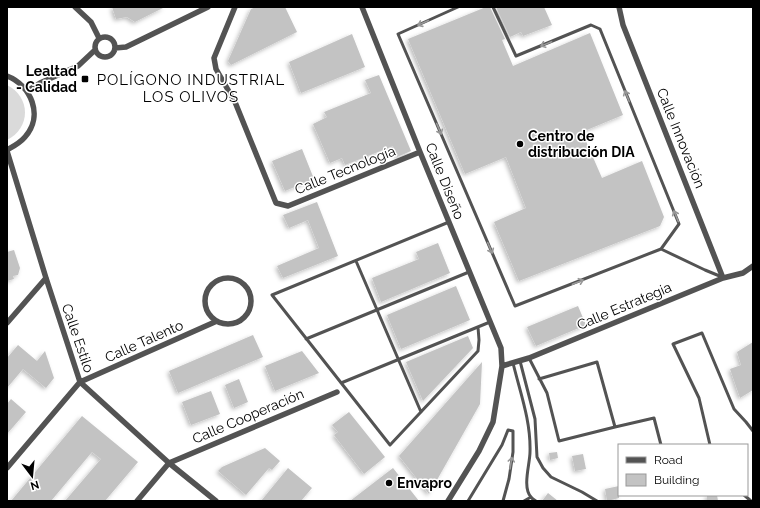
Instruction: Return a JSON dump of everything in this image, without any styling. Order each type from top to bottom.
[{"type":"street","points":[[75,7],[90,22],[100,38]]},
{"type":"street","points":[[115,48],[126,47],[208,7]]},
{"type":"street","name":"Calle Tecnología","points":[[235,7],[214,58],[216,69],[235,102],[276,203],[288,206],[420,152]]},
{"type":"street","name":"Calle Diseño","points":[[362,7],[420,152],[502,348],[502,366],[493,422],[479,451],[448,501]]},
{"type":"street","name":"Calle Innovación","points":[[619,7],[623,25],[723,278]]},
{"type":"street","points":[[100,38],[110,38],[113,40],[115,48],[112,54],[106,57],[100,56],[95,50],[95,44],[100,38]]},
{"type":"street","points":[[27,91],[40,83],[78,66],[95,50]]},
{"type":"street","points":[[7,76],[19,82],[27,91],[32,102],[34,114],[32,126],[26,136],[17,145],[7,151]]},
{"type":"street","name":"Calle Estilo","points":[[7,151],[80,382],[169,463],[216,501]]},
{"type":"street","name":"Calle Estrategia","points":[[502,366],[529,358],[723,278],[743,273],[753,266]]},
{"type":"street","points":[[7,323],[46,278]]},
{"type":"street","points":[[232,278],[244,285],[248,291],[250,305],[248,312],[238,322],[224,324],[217,321],[211,317],[207,311],[205,297],[207,290],[217,280],[232,278]]},
{"type":"street","name":"Calle Talento","points":[[80,382],[217,321]]},
{"type":"street","points":[[7,468],[80,382]]},
{"type":"street","name":"Calle Cooperación","points":[[169,463],[337,392]]},
{"type":"street","points":[[137,501],[169,463]]},
{"type":"lane","points":[[458,7],[398,34],[515,306],[661,249],[679,224],[600,29],[590,25],[516,56],[493,7]]},
{"type":"lane","points":[[449,222],[272,295],[390,445],[478,351],[478,327]]},
{"type":"lane","points":[[661,249],[723,278]]},
{"type":"lane","points":[[356,261],[421,412]]},
{"type":"lane","points":[[306,339],[470,271]]},
{"type":"lane","points":[[341,383],[490,322]]},
{"type":"lane","points":[[710,444],[699,398],[673,344],[702,333],[734,409],[753,431]]},
{"type":"lane","points":[[529,358],[547,393],[559,441],[654,418],[661,444]]},
{"type":"lane","points":[[520,361],[535,419],[537,457],[539,463],[551,477],[597,501]]},
{"type":"lane","points":[[539,378],[597,362],[615,427]]},
{"type":"lane","points":[[513,363],[528,422],[530,452],[526,486],[530,497],[536,501]]},
{"type":"lane","points":[[468,501],[502,445],[508,430],[513,431],[513,452],[509,479],[503,501]]},
{"type":"lane","points":[[524,501],[530,497]]},
{"type":"shaded area","points":[[7,85],[15,90],[20,97],[24,105],[25,112],[24,120],[20,128],[15,135],[7,140]]},
{"type":"building","points":[[112,7],[165,7],[135,22],[127,17],[116,19]]},
{"type":"building","points":[[256,7],[285,7],[297,32],[231,65],[228,61],[251,9]]},
{"type":"building","name":"Centro de distribución DIA","points":[[486,7],[490,7],[505,39],[502,40],[513,66],[590,33],[623,115],[582,132],[602,178],[642,161],[664,217],[660,226],[519,281],[494,222],[526,208],[506,157],[465,174],[408,39]]},
{"type":"building","points":[[496,7],[544,7],[552,25],[523,36],[521,32],[510,37]]},
{"type":"building","points":[[352,34],[365,67],[301,93],[289,62]]},
{"type":"building","points":[[379,75],[411,151],[397,157],[393,146],[345,165],[342,158],[330,163],[313,124],[327,117],[324,112],[371,93],[365,80]]},
{"type":"building","points":[[302,149],[314,179],[285,191],[272,161]]},
{"type":"building","points":[[317,202],[338,256],[283,278],[277,266],[319,248],[308,220],[289,228],[283,215]]},
{"type":"building","points":[[438,243],[450,273],[381,302],[372,278],[419,259],[416,252]]},
{"type":"building","points":[[14,250],[20,268],[18,275],[13,276],[14,279],[7,281],[7,252]]},
{"type":"building","points":[[456,286],[470,320],[401,349],[387,315]]},
{"type":"building","points":[[578,306],[586,325],[536,346],[527,327]]},
{"type":"building","points":[[253,335],[263,357],[178,393],[169,371]]},
{"type":"building","points":[[468,336],[473,348],[423,401],[406,362]]},
{"type":"building","points":[[753,342],[753,390],[740,398],[730,369],[741,365],[737,352]]},
{"type":"building","points":[[18,345],[37,361],[45,351],[54,378],[46,388],[23,369],[7,388],[7,358]]},
{"type":"building","points":[[302,351],[319,373],[275,391],[265,366]]},
{"type":"building","points":[[482,362],[480,404],[429,494],[399,456]]},
{"type":"building","points":[[239,379],[248,402],[234,408],[225,385]]},
{"type":"building","points":[[211,391],[220,414],[191,425],[182,402]]},
{"type":"building","points":[[11,399],[26,412],[7,434],[7,404]]},
{"type":"building","points":[[349,412],[385,457],[364,474],[334,435],[338,432],[332,425]]},
{"type":"building","points":[[82,416],[138,462],[105,501],[65,501],[101,459],[92,452],[51,501],[11,501]]},
{"type":"building","points":[[265,448],[280,461],[272,470],[269,468],[246,495],[218,471],[222,467]]},
{"type":"building","points":[[557,452],[558,458],[550,460],[549,453]]},
{"type":"building","points":[[583,454],[586,469],[575,471],[572,456]]},
{"type":"building","points":[[288,468],[312,488],[301,501],[261,501]]},
{"type":"building","name":"Envapro","points":[[393,468],[419,501],[350,501]]},
{"type":"building","points":[[618,486],[619,498],[607,501],[605,489]]},
{"type":"building","points":[[548,493],[558,501],[542,501]]},
{"type":"building","points":[[707,496],[717,496],[718,501],[707,501]]},
{"type":"place","name":"Lealtad - Calidad","points":[[85,79]]},
{"type":"place","name":"Centro de distribución DIA","points":[[520,144]]},
{"type":"place","name":"Envapro","points":[[389,483]]},
{"type":"district","name":"POLÍGONO INDUSTRIAL LOS OLIVOS","points":[[191,88]]}]
